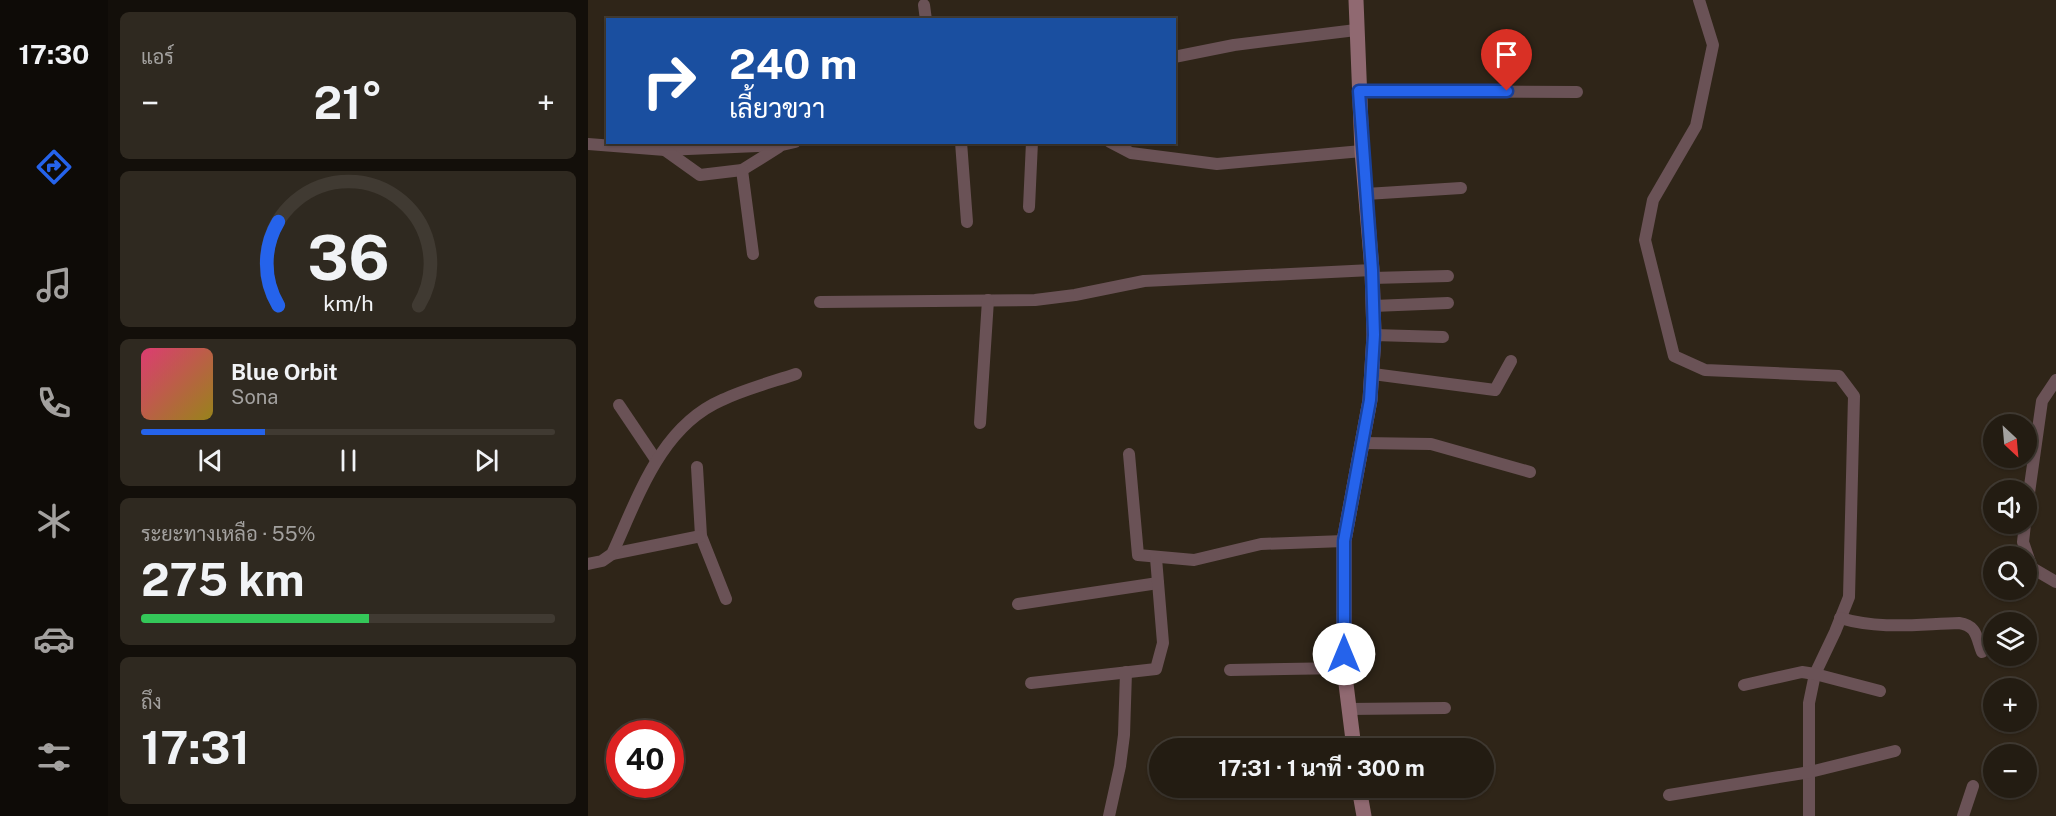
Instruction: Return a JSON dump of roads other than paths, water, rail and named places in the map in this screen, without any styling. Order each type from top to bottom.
[{"type":"street","points":[[1352,738],[1344,668],[1344,541],[1373,374],[1374,335],[1356,30],[1358,0]]},
{"type":"street","points":[[1698,0],[1713,45],[1696,126],[1653,200],[1645,240],[1674,356],[1705,370],[1839,376],[1854,396],[1849,597],[1815,674],[1809,704],[1809,816]]},
{"type":"street","points":[[924,5],[926,18]]},
{"type":"street","points":[[1176,57],[1234,45],[1356,30]]},
{"type":"street","points":[[1359,91],[1577,92]]},
{"type":"street","points":[[588,144],[666,150],[786,144]]},
{"type":"street","points":[[961,144],[968,222]]},
{"type":"street","points":[[1029,207],[1032,144]]},
{"type":"street","points":[[1114,144],[1131,153],[1217,164],[1362,151]]},
{"type":"street","points":[[666,150],[700,174],[742,170],[782,145]]},
{"type":"street","points":[[742,170],[753,254]]},
{"type":"street","points":[[1366,194],[1461,188]]},
{"type":"street","points":[[820,302],[1035,300],[1075,295],[1144,281],[1372,274],[1448,276]]},
{"type":"street","points":[[980,423],[988,300]]},
{"type":"street","points":[[1373,306],[1448,303]]},
{"type":"street","points":[[1374,335],[1443,337]]},
{"type":"street","points":[[1373,374],[1496,390],[1511,361]]},
{"type":"street","points":[[612,554],[656,460],[676,433],[697,415],[721,400],[796,374]]},
{"type":"street","points":[[2031,480],[2042,401],[2056,380]]},
{"type":"street","points":[[619,405],[656,460]]},
{"type":"street","points":[[1362,443],[1431,444],[1530,472]]},
{"type":"street","points":[[1129,454],[1138,555],[1194,560],[1261,544],[1344,541]]},
{"type":"street","points":[[697,467],[701,536],[726,599]]},
{"type":"street","points":[[2024,534],[2023,542],[2032,567],[2056,582]]},
{"type":"street","points":[[588,564],[602,561],[612,554],[701,536]]},
{"type":"street","points":[[1031,683],[1156,669],[1163,643],[1156,558]]},
{"type":"street","points":[[1018,604],[1158,583]]},
{"type":"street","points":[[1840,618],[1863,625],[1880,626],[1959,622],[1969,624],[1973,628],[1982,652]]},
{"type":"street","points":[[1230,670],[1344,668]]},
{"type":"street","points":[[1110,816],[1124,735],[1126,672]]},
{"type":"street","points":[[1744,685],[1802,672],[1880,691]]},
{"type":"street","points":[[1348,710],[1445,708]]},
{"type":"street","points":[[1669,795],[1810,772],[1895,751]]},
{"type":"street","points":[[1964,816],[1973,786]]},
{"type":"street","points":[[1361,798],[1364,816]]}]
